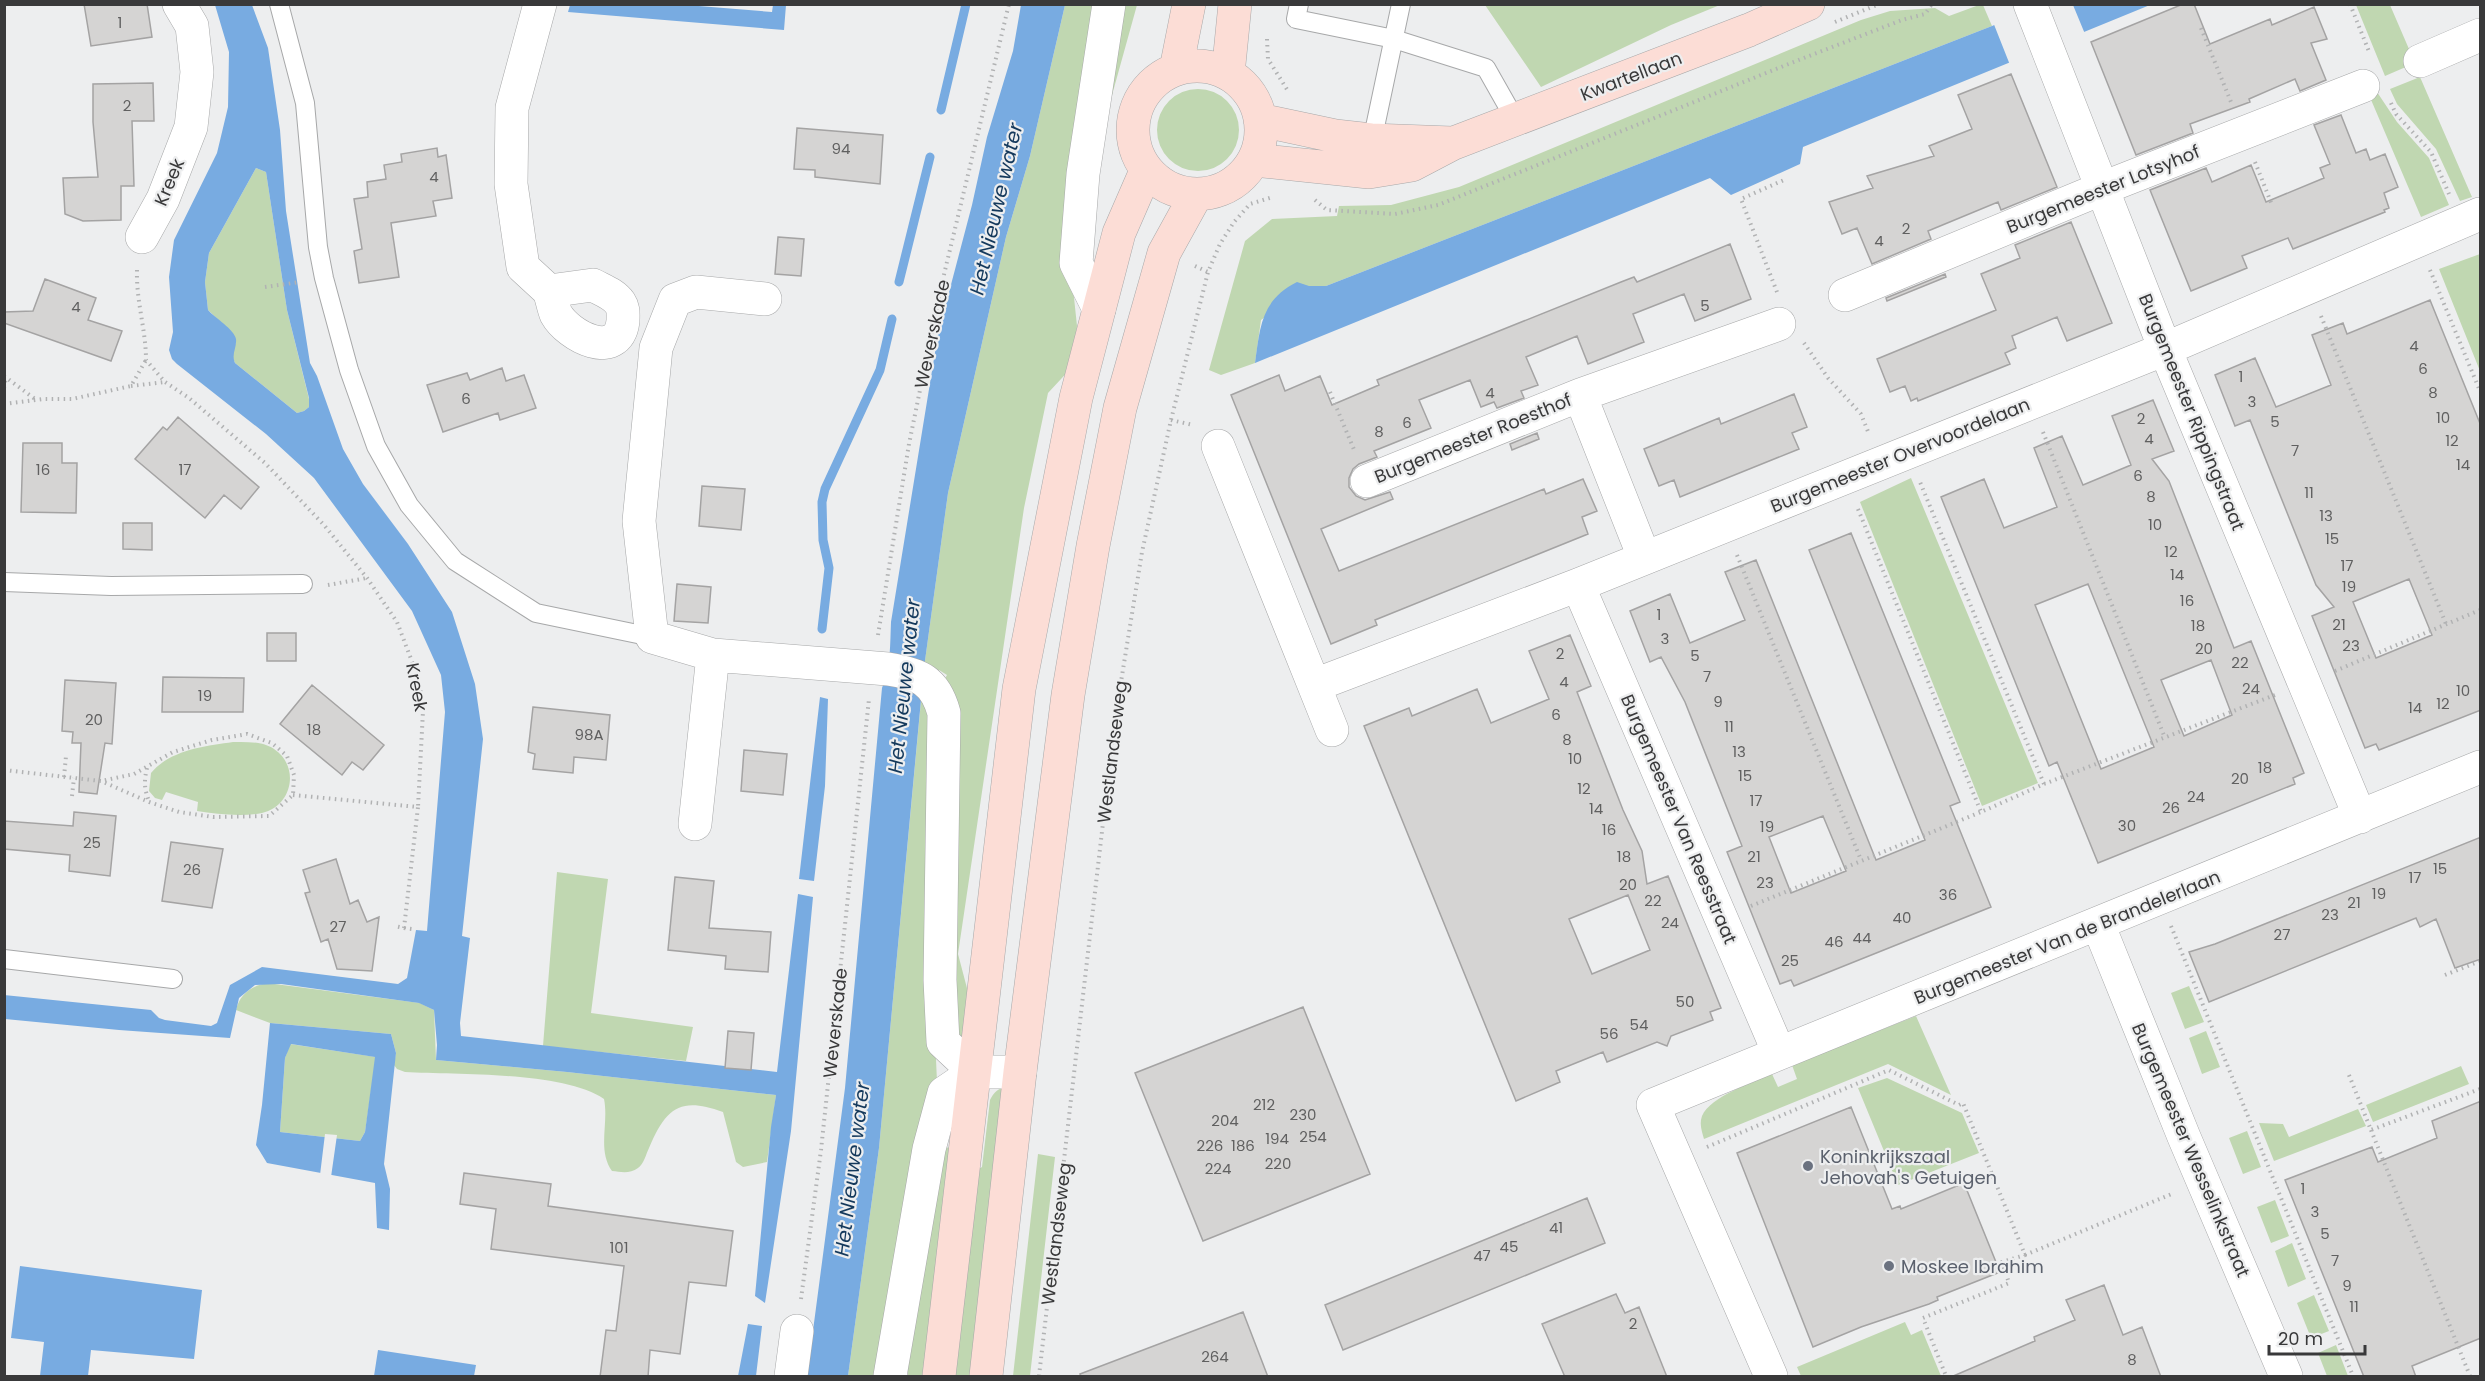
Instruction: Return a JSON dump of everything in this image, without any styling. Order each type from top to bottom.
[{"type":"main road","points":[[1176,69],[1190,4]]},
{"type":"main road","points":[[1228,74],[1235,4]]},
{"type":"main road","name":"Kwartellaan","points":[[1254,160],[1370,156],[1412,165],[1454,143],[1516,121],[1808,4]]},
{"type":"main road","points":[[1203,66],[1228,74],[1250,93],[1260,120],[1260,141],[1254,160],[1236,182],[1224,189],[1196,195],[1169,188],[1146,171],[1133,143],[1132,127],[1141,98],[1162,75],[1176,69],[1203,66]]},
{"type":"main road","name":"Kwartellaan","points":[[1260,120],[1335,136],[1370,156]]},
{"type":"main road","points":[[939,1377],[1019,689],[1076,398],[1119,233],[1146,171]]},
{"type":"main road","points":[[986,1377],[1020,1072],[1068,695],[1120,408],[1164,253],[1196,195]]},
{"type":"street","name":"Kreek","points":[[142,237],[163,199],[191,127],[197,72],[192,26],[179,4]]},
{"type":"street","points":[[540,4],[512,108],[511,184],[523,267],[549,291]]},
{"type":"street","points":[[1099,309],[1076,263],[1083,174],[1109,4]]},
{"type":"street","name":"Burgemeester Rippingstraat","points":[[2030,4],[2165,349],[2360,817]]},
{"type":"street","points":[[2420,61],[2481,35]]},
{"type":"street","name":"Burgemeester Lotsyhof","points":[[1845,295],[2374,78]]},
{"type":"street","name":"Burgemeester Overvoordelaan","points":[[1315,685],[1578,585],[2165,349],[2481,214]]},
{"type":"street","points":[[765,299],[696,292],[675,300],[656,348],[639,521],[652,637],[713,655],[892,670],[939,695],[944,713],[940,980],[943,1042],[975,1072]]},
{"type":"street","name":"Burgemeester Roesthof","points":[[1367,481],[1580,395],[1779,324]]},
{"type":"street","name":"Burgemeester Roesthof","points":[[1580,395],[1644,557]]},
{"type":"street","points":[[1218,446],[1332,730]]},
{"type":"street","name":"Burgemeester Van Reesstraat","points":[[1578,585],[1779,1053]]},
{"type":"street","points":[[696,824],[713,655]]},
{"type":"street","name":"Burgemeester Van de Brandelerlaan","points":[[1676,1160],[1653,1106],[2161,900],[2481,767]]},
{"type":"street","name":"Burgemeester Wesselinkstraat","points":[[2098,924],[2286,1377]]},
{"type":"street","points":[[890,1377],[929,1149],[944,1093],[975,1072],[1020,1072]]},
{"type":"street","points":[[1676,1160],[1771,1377]]},
{"type":"street","points":[[791,1377],[797,1331]]},
{"type":"lane","points":[[279,4],[305,103],[318,247],[324,278],[349,370],[376,446],[409,505],[455,561],[536,613],[652,637]]},
{"type":"lane","points":[[1299,4],[1296,19],[1394,39],[1486,68],[1516,121]]},
{"type":"lane","points":[[1370,156],[1401,4]]},
{"type":"lane","points":[[4,582],[111,586],[303,584]]},
{"type":"lane","points":[[4,959],[173,979]]},
{"type":"path","name":"Weverskade","points":[[797,1331],[826,1103],[892,670],[909,444],[941,287],[1009,4]]},
{"type":"path","points":[[1308,194],[1327,210],[1395,214],[1438,205],[1824,50],[1902,20],[1924,14],[1932,4]]},
{"type":"path","points":[[2350,4],[2374,78],[2396,114],[2431,152],[2456,208],[2444,214],[2449,226]]},
{"type":"path","name":"Westlandseweg","points":[[1039,1377],[1115,719],[1143,552],[1171,420],[1208,272],[1220,244],[1250,204],[1278,195]]},
{"type":"path","points":[[131,386],[146,360],[137,279],[142,237]]},
{"type":"path","points":[[2428,264],[2481,391]]},
{"type":"path","points":[[265,288],[303,282]]},
{"type":"path","points":[[2309,286],[2446,624]]},
{"type":"path","name":"Kreek","points":[[146,360],[165,382],[189,398],[265,463],[324,525],[367,578],[397,622],[419,680],[423,711],[418,807],[404,928]]},
{"type":"path","points":[[5,377],[35,399]]},
{"type":"path","points":[[4,388],[5,377]]},
{"type":"path","points":[[4,404],[35,399],[72,399],[131,386],[165,382]]},
{"type":"path","points":[[2031,402],[2165,738]]},
{"type":"path","points":[[1919,480],[2044,784]]},
{"type":"path","points":[[1725,525],[1861,860]]},
{"type":"path","points":[[303,584],[328,585],[367,578]]},
{"type":"path","points":[[2014,798],[2044,784],[2305,683],[2481,610]]},
{"type":"path","points":[[4,770],[101,781],[178,812],[213,817],[245,818],[269,816],[293,795],[294,775],[287,756],[272,743],[248,734],[212,740],[173,752],[134,774],[101,781]]},
{"type":"path","points":[[64,777],[66,756]]},
{"type":"path","points":[[148,767],[145,792],[149,802]]},
{"type":"path","points":[[72,796],[74,778]]},
{"type":"path","points":[[293,795],[418,807]]},
{"type":"path","points":[[1745,908],[1981,812]]},
{"type":"path","points":[[2161,900],[2353,1377]]},
{"type":"path","points":[[395,926],[412,929]]},
{"type":"path","points":[[2445,975],[2481,961]]},
{"type":"path","points":[[1676,1160],[1889,1070],[1959,1105],[1963,1103],[2025,1255]]},
{"type":"path","points":[[2349,1075],[2470,1377]]},
{"type":"path","points":[[2371,1130],[2481,1089]]},
{"type":"path","points":[[1946,1377],[1923,1318],[2009,1283],[2002,1262],[2025,1255],[2203,1181]]},
{"type":"green space","points":[[1065,5],[1098,5],[1068,241],[1077,326],[1074,365],[1048,393],[1024,508],[958,954],[973,1011],[969,1039],[958,1039],[943,682],[947,675],[939,670],[935,674],[924,668],[948,493],[1006,237],[1030,156]]},
{"type":"green space","points":[[1115,5],[1137,5],[1094,160]]},
{"type":"green space","points":[[1485,5],[1720,5],[1671,25],[1541,87]]},
{"type":"green space","points":[[1983,5],[1992,26],[1326,286],[1309,286],[1261,320],[1255,363],[1221,375],[1209,370],[1245,241],[1272,219],[1337,216],[1339,206],[1391,205],[1459,187],[1861,20],[1890,11],[1935,8],[1949,16]]},
{"type":"green space","points":[[2356,5],[2390,5],[2415,63],[2385,76]]},
{"type":"green space","points":[[2420,77],[2472,197],[2460,201],[2436,149],[2397,104],[2390,89]]},
{"type":"green space","points":[[1198,89],[1214,93],[1227,101],[1235,114],[1239,130],[1235,146],[1227,159],[1214,167],[1198,171],[1182,167],[1169,159],[1161,146],[1157,130],[1161,114],[1169,101],[1182,93]]},
{"type":"green space","points":[[2377,92],[2397,122],[2429,158],[2449,205],[2421,217],[2369,95]]},
{"type":"green space","points":[[256,168],[266,172],[287,310],[309,399],[309,407],[297,413],[235,363],[232,356],[236,341],[229,330],[208,310],[205,282],[209,253]]},
{"type":"green space","points":[[2480,254],[2480,371],[2439,269]]},
{"type":"green space","points":[[1911,478],[2038,783],[1982,806],[1860,502]]},
{"type":"green space","points":[[921,701],[935,704],[937,1082],[884,1376],[848,1376],[879,1148]]},
{"type":"green space","points":[[233,742],[270,746],[282,756],[290,775],[289,785],[281,802],[272,809],[246,815],[197,811],[198,802],[166,792],[162,800],[155,798],[149,791],[151,773],[168,759],[189,750]]},
{"type":"green space","points":[[557,872],[608,879],[591,1013],[693,1027],[686,1061],[543,1046]]},
{"type":"green space","points":[[267,983],[420,1003],[434,1010],[436,1060],[776,1095],[767,1162],[743,1167],[736,1162],[723,1112],[696,1105],[676,1109],[669,1115],[655,1134],[640,1166],[635,1170],[612,1171],[604,1145],[604,1099],[586,1090],[563,1083],[537,1079],[480,1074],[405,1072],[394,1065],[396,1053],[391,1034],[270,1023],[236,1010],[240,999],[247,992]]},
{"type":"green space","points":[[2189,986],[2204,1022],[2185,1029],[2171,993]]},
{"type":"green space","points":[[1916,1016],[1951,1095],[1888,1064],[1704,1139],[1702,1116],[1714,1102],[1723,1096],[1772,1074],[1778,1087],[1797,1079],[1792,1065]]},
{"type":"green space","points":[[2206,1031],[2220,1067],[2202,1074],[2189,1038]]},
{"type":"green space","points":[[290,1044],[376,1057],[365,1132],[360,1141],[280,1132],[285,1058]]},
{"type":"green space","points":[[2461,1066],[2469,1084],[2373,1122],[2366,1105]]},
{"type":"green space","points":[[1887,1078],[1962,1113],[1979,1153],[1898,1185],[1858,1088]]},
{"type":"green space","points":[[1007,1087],[977,1376],[948,1376],[972,1173],[982,1167],[990,1100],[997,1091]]},
{"type":"green space","points":[[2358,1109],[2366,1126],[2274,1161],[2259,1123],[2283,1124],[2289,1137]]},
{"type":"green space","points":[[2247,1131],[2261,1167],[2243,1174],[2229,1138]]},
{"type":"green space","points":[[942,1147],[953,1148],[929,1376],[908,1376],[908,1361]]},
{"type":"green space","points":[[1038,1154],[1055,1157],[1030,1376],[1013,1376]]},
{"type":"green space","points":[[2275,1200],[2289,1236],[2271,1243],[2257,1207]]},
{"type":"green space","points":[[2292,1243],[2306,1279],[2288,1287],[2275,1251]]},
{"type":"green space","points":[[2314,1295],[2329,1331],[2311,1338],[2297,1303]]},
{"type":"green space","points":[[1905,1322],[1911,1335],[1922,1330],[1941,1376],[1801,1376],[1797,1367]]},
{"type":"green space","points":[[2336,1345],[2348,1376],[2327,1376],[2318,1353]]},
{"type":"water","points":[[674,4],[772,12],[773,5],[786,5],[784,30],[568,12],[570,5]]},
{"type":"water","points":[[215,5],[252,5],[268,48],[280,130],[286,211],[310,363],[317,376],[343,449],[363,484],[408,544],[452,612],[475,684],[483,739],[462,936],[470,938],[460,1023],[461,1036],[777,1072],[798,894],[813,897],[791,1131],[765,1303],[755,1296],[776,1095],[436,1060],[434,1010],[419,1003],[281,984],[255,985],[239,998],[230,1038],[5,1019],[4,995],[151,1010],[159,1018],[165,1020],[211,1026],[217,1023],[230,985],[262,967],[398,984],[407,978],[416,930],[427,931],[445,712],[441,675],[412,611],[314,478],[266,434],[177,364],[172,359],[169,350],[173,332],[169,277],[174,240],[217,153],[228,107],[229,52]],"holes":[[[256,168],[266,172],[287,310],[309,398],[309,407],[297,413],[235,363],[235,335],[208,310],[205,282],[209,253]]]},
{"type":"water","name":"Het Nieuwe water","points":[[1021,5],[1065,5],[1030,156],[1006,237],[948,493],[924,668],[879,1148],[848,1376],[807,1376],[845,1088],[882,688],[889,664],[891,622],[938,334],[972,205],[987,137],[1013,51]]},
{"type":"water","points":[[2041,5],[2150,5],[1803,147],[1800,164],[1731,195],[1710,178],[1255,363],[1261,326],[1269,306],[1285,289],[1297,282],[1309,286],[1326,286]]},
{"type":"water","points":[[820,697],[828,699],[825,786],[814,881],[799,879]]},
{"type":"water","points":[[270,1023],[391,1034],[396,1053],[384,1164],[390,1189],[389,1230],[377,1228],[375,1183],[267,1163],[256,1145]],"holes":[[[291,1044],[375,1057],[365,1132],[360,1141],[280,1132],[285,1058]]]},
{"type":"water","points":[[20,1266],[202,1290],[194,1359],[91,1350],[88,1376],[40,1376],[44,1342],[11,1338]]},
{"type":"water","points":[[748,1324],[762,1326],[756,1376],[738,1376]]},
{"type":"water","points":[[378,1350],[476,1365],[474,1376],[374,1376]]},
{"type":"pier","points":[[2034,4],[2073,5],[2085,34],[2010,65],[1993,22]]},
{"type":"pier","points":[[325,1134],[337,1135],[331,1177],[320,1175]]},
{"type":"building","points":[[84,4],[147,4],[152,37],[91,46]]},
{"type":"building","points":[[2183,4],[2194,4],[2210,44],[2270,19],[2272,25],[2314,7],[2327,39],[2311,43],[2326,80],[2300,91],[2295,79],[2249,99],[2250,102],[2190,124],[2193,133],[2136,155],[2091,42]]},
{"type":"building","points":[[2011,74],[2057,187],[2001,210],[1998,202],[1928,231],[1931,239],[1872,264],[1857,228],[1842,234],[1829,202],[1873,188],[1867,176],[1934,156],[1929,146],[1972,129],[1958,95]]},
{"type":"building","points":[[153,83],[154,121],[132,121],[134,186],[121,186],[121,220],[83,221],[65,214],[63,178],[98,177],[93,122],[93,84]]},
{"type":"building","points":[[2341,115],[2356,153],[2366,149],[2370,160],[2385,154],[2398,187],[2384,193],[2389,208],[2384,210],[2385,212],[2293,249],[2288,238],[2242,256],[2247,268],[2191,291],[2150,190],[2206,168],[2212,182],[2251,165],[2266,202],[2324,178],[2320,168],[2330,164],[2314,125]]},
{"type":"building","points":[[797,128],[883,135],[880,184],[815,177],[815,170],[794,169]]},
{"type":"building","points":[[437,148],[438,157],[446,155],[452,198],[433,201],[436,216],[391,223],[399,277],[359,283],[354,251],[362,249],[354,199],[368,197],[367,182],[386,179],[384,165],[402,162],[401,154]]},
{"type":"building","points":[[2071,222],[2112,323],[2067,341],[2057,317],[2012,336],[2016,348],[2005,353],[2010,364],[1918,401],[1917,398],[1911,401],[1905,386],[1890,392],[1877,359],[1996,310],[1981,274],[2020,258],[2015,245]]},
{"type":"building","points":[[778,237],[804,239],[801,276],[775,274]]},
{"type":"building","points":[[1730,244],[1751,299],[1695,321],[1684,294],[1633,314],[1644,342],[1588,364],[1577,336],[1526,357],[1538,385],[1521,391],[1524,398],[1497,408],[1494,402],[1481,407],[1470,380],[1419,400],[1431,428],[1374,451],[1377,457],[1359,464],[1353,469],[1349,478],[1349,487],[1356,496],[1365,500],[1390,492],[1393,499],[1321,529],[1339,571],[1544,489],[1546,494],[1583,479],[1597,511],[1582,517],[1588,534],[1375,620],[1377,625],[1331,644],[1231,395],[1279,375],[1285,391],[1320,376],[1332,405],[1379,385],[1377,380],[1621,282],[1634,277],[1637,282]]},
{"type":"building","points":[[1945,274],[1946,277],[1887,301],[1886,298]]},
{"type":"building","points":[[45,279],[96,298],[88,320],[122,331],[111,361],[4,323],[4,312],[33,311]]},
{"type":"building","points":[[2430,300],[2481,426],[2481,710],[2379,750],[2376,744],[2365,748],[2312,616],[2334,607],[2316,585],[2250,420],[2235,426],[2215,375],[2255,358],[2276,407],[2331,385],[2312,335],[2343,323],[2347,334]],"holes":[[[2409,579],[2432,635],[2376,658],[2353,602]]]},
{"type":"building","points":[[502,368],[506,381],[524,375],[536,408],[500,420],[498,413],[443,432],[427,385],[467,373],[470,380]]},
{"type":"building","points":[[1794,394],[1807,427],[1792,433],[1799,449],[1680,497],[1674,480],[1659,486],[1644,449],[1719,418],[1721,424]]},
{"type":"building","points":[[2153,400],[2174,451],[2152,459],[2169,481],[2234,648],[2251,641],[2304,773],[2293,778],[2295,784],[2098,863],[2057,762],[2049,766],[1941,497],[1984,479],[2004,528],[2057,507],[2034,448],[2062,436],[2083,485],[2131,465],[2112,416]],"holes":[[[2088,584],[2154,747],[2101,769],[2035,605]],[[2211,660],[2232,715],[2184,736],[2161,680]]]},
{"type":"building","points":[[178,417],[259,487],[241,509],[224,495],[205,518],[135,459],[163,427],[167,430]]},
{"type":"building","points":[[1537,433],[1539,439],[1512,450],[1510,444]]},
{"type":"building","points":[[23,443],[62,443],[62,463],[77,463],[76,513],[21,512]]},
{"type":"building","points":[[702,486],[745,489],[741,530],[699,526]]},
{"type":"building","points":[[123,523],[152,523],[152,550],[123,549]]},
{"type":"building","points":[[1851,533],[1960,802],[1950,806],[1991,907],[1794,986],[1791,980],[1780,984],[1727,852],[1742,846],[1685,702],[1661,657],[1650,662],[1630,611],[1670,594],[1690,643],[1745,620],[1725,572],[1756,560],[1876,860],[1925,840],[1809,550]],"holes":[[[1823,816],[1846,871],[1791,893],[1769,837]]]},
{"type":"building","points":[[677,584],[711,587],[708,623],[674,621]]},
{"type":"building","points":[[267,633],[296,633],[296,661],[267,661]]},
{"type":"building","points":[[1570,635],[1591,686],[1577,692],[1623,810],[1642,851],[1647,884],[1668,876],[1721,1008],[1710,1012],[1713,1020],[1671,1036],[1667,1046],[1657,1042],[1607,1062],[1603,1052],[1556,1071],[1560,1082],[1516,1101],[1364,726],[1409,708],[1412,716],[1477,689],[1491,723],[1549,699],[1529,651]],"holes":[[[1628,895],[1650,950],[1592,974],[1569,919]]]},
{"type":"building","points":[[163,677],[244,678],[243,712],[162,712]]},
{"type":"building","points":[[65,680],[116,683],[112,744],[105,743],[97,794],[79,792],[81,743],[72,743],[73,732],[62,731]]},
{"type":"building","points":[[312,685],[384,745],[363,770],[352,762],[342,775],[280,724]]},
{"type":"building","points":[[533,707],[610,715],[606,760],[574,757],[573,773],[533,769],[535,754],[528,752]]},
{"type":"building","points":[[744,750],[787,754],[783,795],[741,791]]},
{"type":"building","points":[[74,812],[116,816],[110,876],[69,871],[70,855],[4,849],[4,821],[73,826]]},
{"type":"building","points":[[2481,837],[2481,959],[2455,968],[2436,919],[2420,927],[2416,918],[2209,1002],[2189,952],[2215,944]]},
{"type":"building","points":[[171,842],[223,849],[212,908],[162,901]]},
{"type":"building","points":[[336,859],[350,904],[358,900],[367,922],[379,917],[372,971],[337,969],[328,939],[321,942],[305,893],[310,892],[303,870]]},
{"type":"building","points":[[675,877],[714,881],[709,928],[771,932],[768,972],[725,969],[726,956],[668,950]]},
{"type":"building","points":[[1303,1007],[1370,1174],[1203,1241],[1135,1073]]},
{"type":"building","points":[[728,1031],[754,1033],[751,1070],[725,1068]]},
{"type":"building","points":[[2481,1101],[2481,1338],[2412,1366],[2416,1377],[2364,1377],[2285,1180],[2372,1147],[2378,1162],[2437,1138],[2432,1121]]},
{"type":"building","points":[[1851,1107],[1892,1209],[1900,1206],[1901,1209],[1964,1183],[2000,1272],[1937,1297],[1938,1300],[1929,1304],[1861,1327],[1813,1347],[1737,1153]]},
{"type":"building","points":[[464,1173],[551,1184],[548,1206],[733,1231],[726,1286],[689,1282],[680,1354],[650,1350],[648,1377],[600,1377],[606,1330],[616,1331],[624,1266],[491,1249],[496,1209],[460,1204]]},
{"type":"building","points":[[1587,1198],[1605,1243],[1343,1350],[1325,1305]]},
{"type":"building","points":[[2104,1285],[2123,1335],[2142,1327],[2161,1377],[1951,1377],[2035,1341],[2034,1337],[2075,1320],[2066,1300]]},
{"type":"building","points":[[1616,1294],[1625,1313],[1639,1307],[1667,1377],[1565,1377],[1542,1324]]},
{"type":"building","points":[[1243,1312],[1268,1377],[1081,1377],[1080,1374]]},
{"type":"waterway","points":[[941,110],[966,4]]},
{"type":"waterway","points":[[899,282],[930,157]]},
{"type":"waterway","points":[[822,629],[829,568],[823,540],[822,502],[825,489],[880,370],[892,319]]},
{"type":"place","name":"Koninkrijkszaal Jehovah's Getuigen","points":[[1808,1166]]},
{"type":"place","name":"Moskee Ibrahim","points":[[1889,1266]]}]
